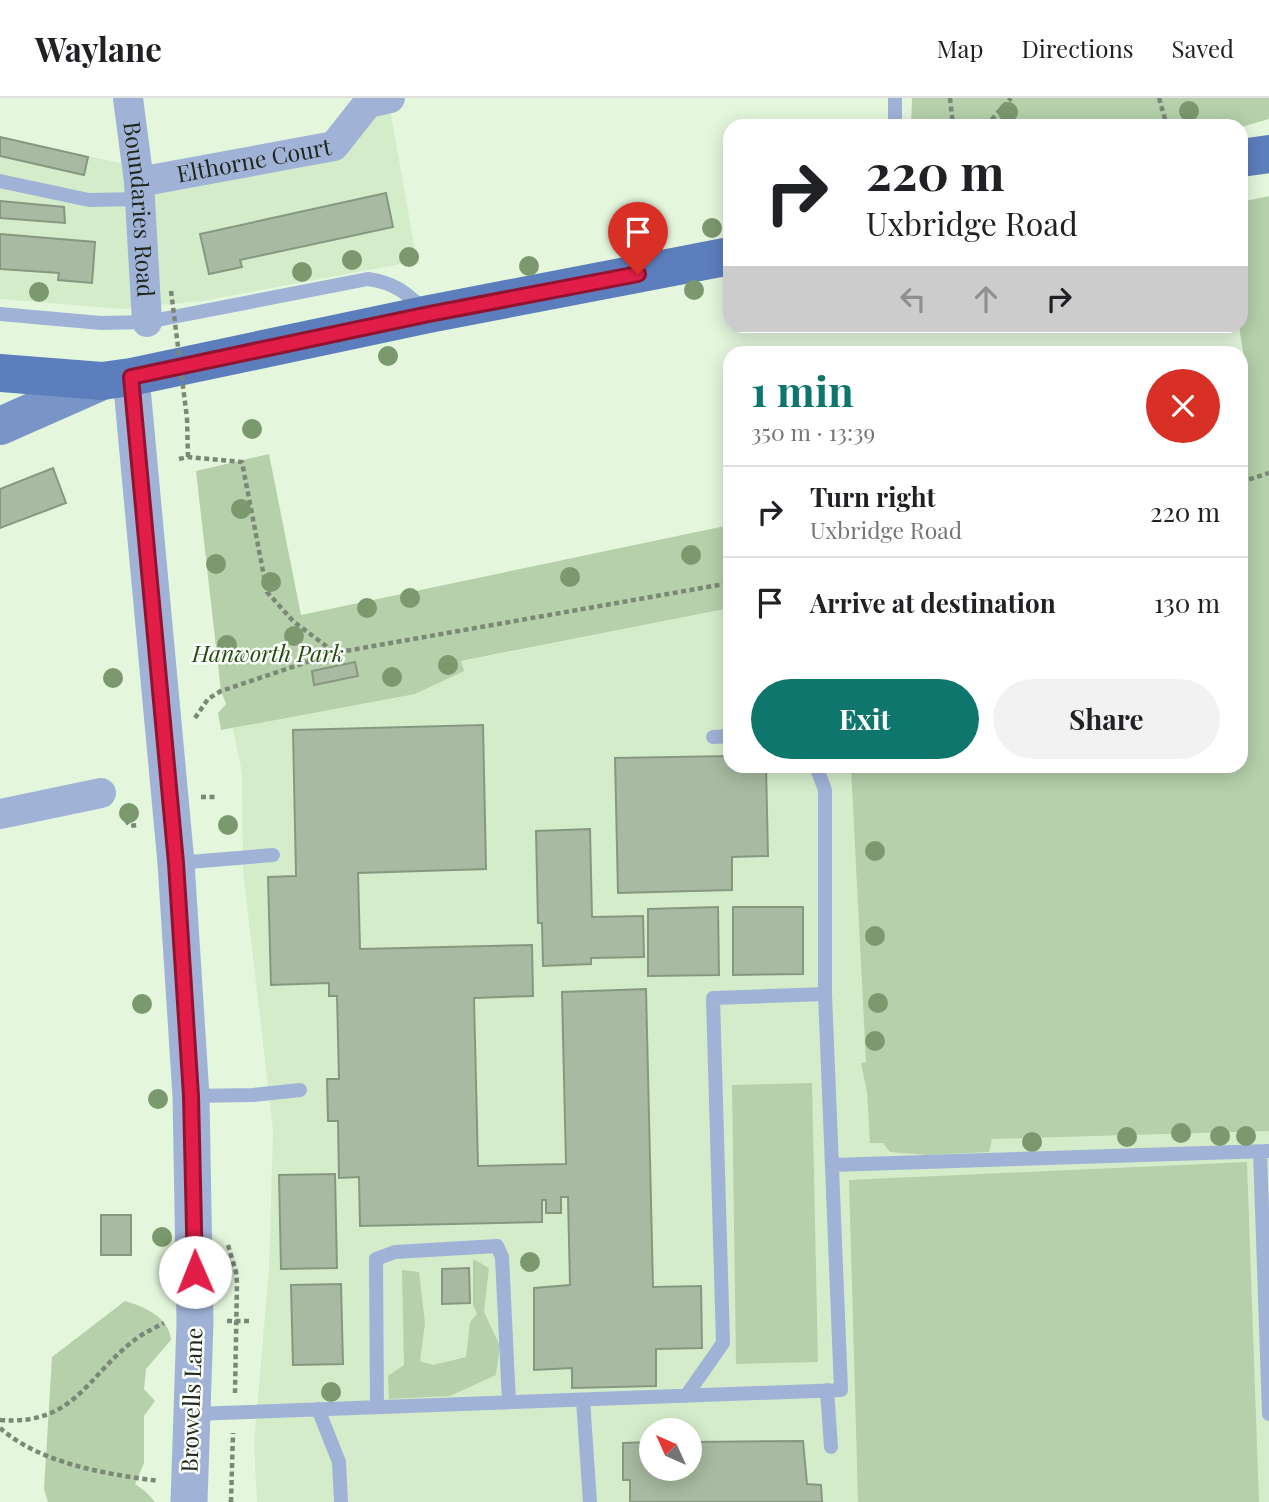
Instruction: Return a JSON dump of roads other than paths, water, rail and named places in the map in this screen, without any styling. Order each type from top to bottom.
[{"type":"main road","points":[[1248,157],[1269,154]]},
{"type":"main road","points":[[0,426],[117,379],[429,314],[723,257]]},
{"type":"main road","points":[[0,373],[117,379]]},
{"type":"street","name":"Boundaries Road","points":[[128,98],[140,190],[147,322]]},
{"type":"street","name":"Elthorne Court","points":[[140,190],[334,146],[368,103],[390,98]]},
{"type":"street","name":"Browells Lane","points":[[117,379],[176,863],[191,1096],[195,1310],[189,1493]]},
{"type":"street","points":[[0,814],[111,803]]},
{"type":"lane","points":[[895,98],[895,119]]},
{"type":"lane","points":[[0,181],[89,200],[140,190]]},
{"type":"lane","points":[[0,314],[101,323],[147,322],[368,279],[388,282],[404,291],[429,314]]},
{"type":"lane","points":[[713,737],[723,736]]},
{"type":"lane","points":[[192,1414],[841,1390],[825,994],[825,790],[819,773]]},
{"type":"lane","points":[[176,863],[273,855]]},
{"type":"lane","points":[[686,1396],[723,1343],[713,998],[825,994]]},
{"type":"lane","points":[[191,1096],[253,1095],[300,1090]]},
{"type":"lane","points":[[832,1165],[1265,1152],[1269,1414]]},
{"type":"lane","points":[[377,1407],[376,1259],[396,1252],[497,1246],[502,1258],[509,1402]]},
{"type":"lane","points":[[827,1390],[831,1447]]},
{"type":"lane","points":[[583,1400],[590,1502]]},
{"type":"lane","points":[[318,1409],[339,1462],[341,1502]]},
{"type":"park label","name":"Hanworth Park","points":[[268,654]]}]
